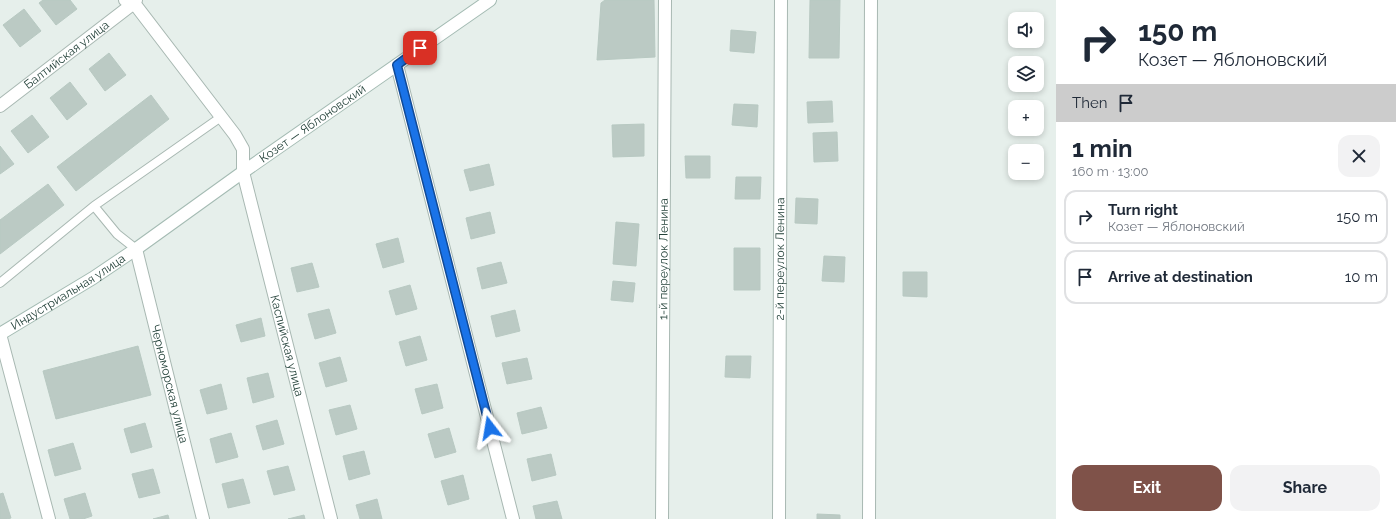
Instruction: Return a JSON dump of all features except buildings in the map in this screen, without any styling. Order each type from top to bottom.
[{"type":"street","name":"Козет — Яблоновский","points":[[136,249],[243,172],[490,0]]},
{"type":"street","name":"1-й переулок Ленина","points":[[662,519],[665,0]]},
{"type":"street","name":"2-й переулок Ленина","points":[[779,519],[781,0]]},
{"type":"street","points":[[869,519],[870,0]]},
{"type":"street","name":"Балтийская улица","points":[[0,106],[131,1]]},
{"type":"street","name":"Каспийская улица","points":[[131,1],[235,135],[243,149],[243,172],[331,519]]},
{"type":"street","points":[[397,65],[513,519]]},
{"type":"street","name":"Индустриальная улица","points":[[0,334],[93,278],[136,249]]},
{"type":"street","name":"Черноморская улица","points":[[136,249],[203,519]]},
{"type":"street","points":[[0,334],[49,519]]},
{"type":"lane","points":[[0,283],[94,206],[221,117]]},
{"type":"lane","points":[[94,206],[117,234],[136,249]]},
{"type":"route","points":[[420,48],[397,65],[490,428]]}]
